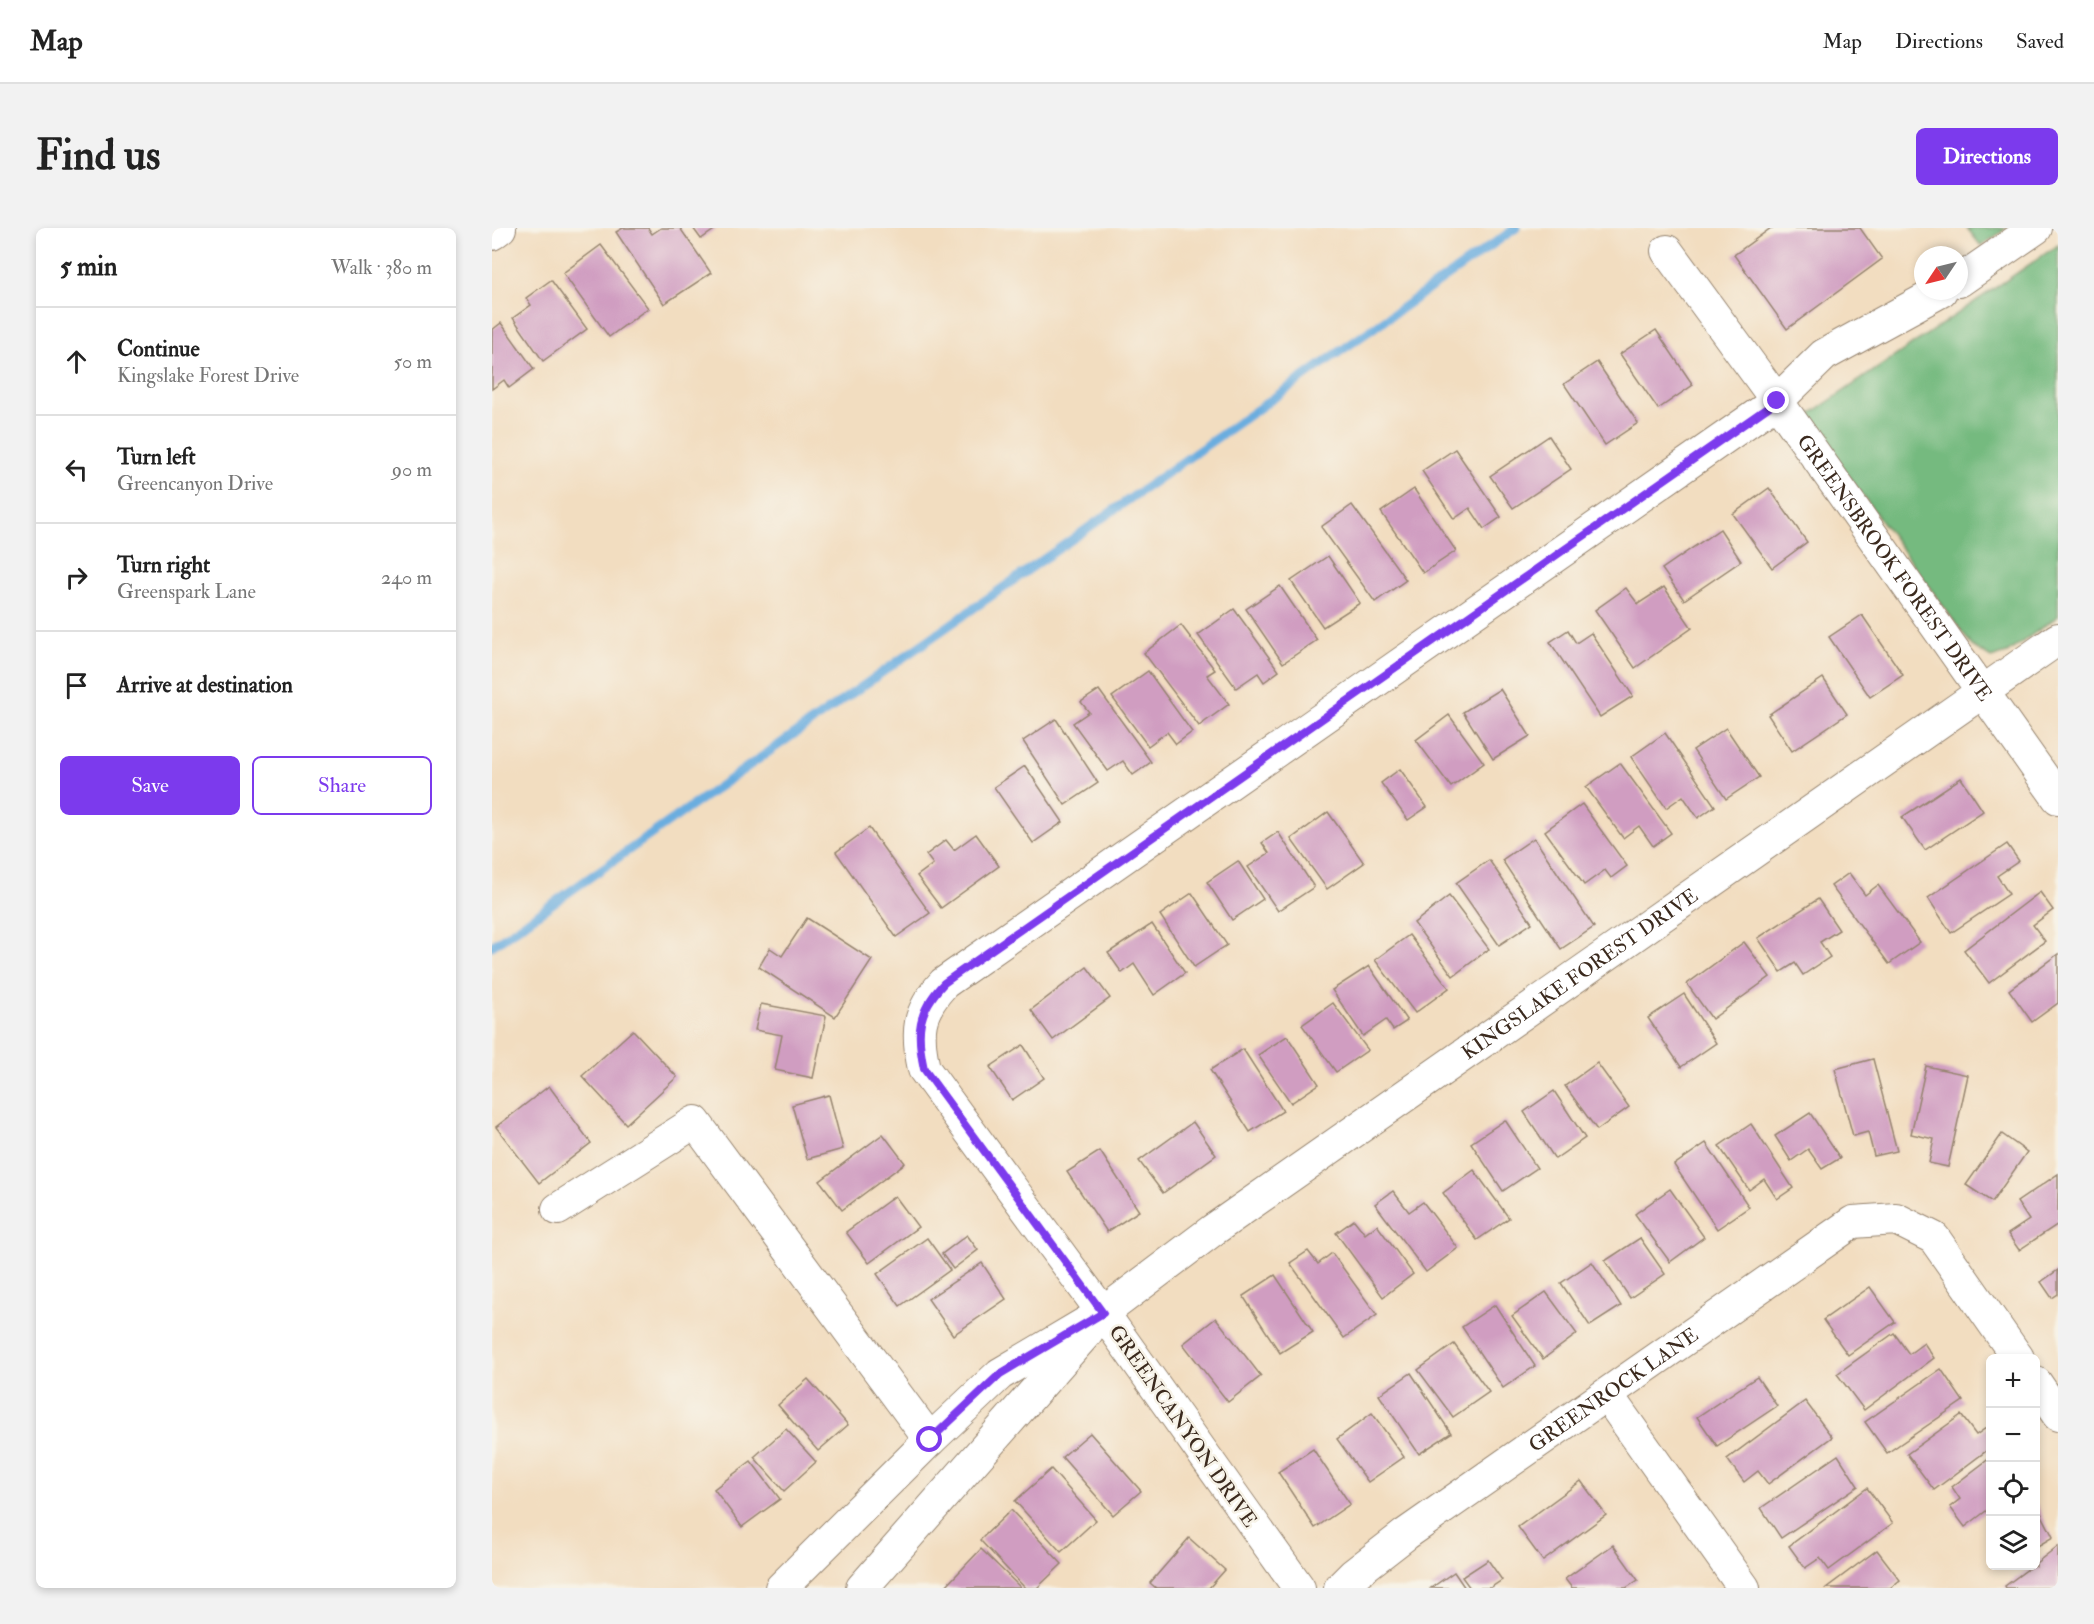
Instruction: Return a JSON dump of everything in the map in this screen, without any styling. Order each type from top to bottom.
[{"type":"street","points":[[492,234],[500,228]]},
{"type":"street","points":[[1968,275],[2036,228]]},
{"type":"street","name":"GREENSBROOK FOREST DRIVE","points":[[1667,251],[1777,401],[2058,798]]},
{"type":"street","points":[[1777,401],[1824,356],[1925,300]]},
{"type":"street","name":"GREENCANYON DRIVE","points":[[1299,1588],[1103,1313],[924,1069],[919,1045],[920,1023],[928,1000],[944,983],[1777,401]]},
{"type":"street","name":"KINGSLAKE FOREST DRIVE","points":[[781,1588],[1000,1374],[1103,1313],[1223,1223],[1983,694],[2058,639]]},
{"type":"street","points":[[558,1209],[695,1122],[930,1440]]},
{"type":"street","name":"GREENROCK LANE","points":[[1340,1588],[1353,1575],[1406,1534],[1853,1222],[1896,1219],[1934,1238],[2015,1354]]},
{"type":"street","name":"KINGSLAKE FOREST DRIVE","points":[[862,1588],[1103,1313]]},
{"type":"street","points":[[2040,1389],[2058,1415]]},
{"type":"street","points":[[1607,1395],[1744,1588]]},
{"type":"green space","points":[[1967,228],[2007,228],[1981,246]]},
{"type":"green space","points":[[2058,245],[2058,616],[2007,653],[1991,658],[1972,646],[1806,417]]},
{"type":"building","points":[[623,228],[648,228],[652,234],[661,228],[680,228],[711,273],[664,304],[616,232]]},
{"type":"building","points":[[693,228],[717,228],[701,239]]},
{"type":"building","points":[[1771,228],[1860,228],[1882,259],[1787,329],[1734,255]]},
{"type":"building","points":[[601,245],[648,308],[609,337],[563,273]]},
{"type":"building","points":[[551,280],[587,329],[543,361],[513,318],[531,305],[526,298]]},
{"type":"building","points":[[501,323],[534,369],[509,388],[504,380],[492,389],[492,330]]},
{"type":"building","points":[[1656,330],[1693,385],[1658,409],[1620,354]]},
{"type":"building","points":[[1597,362],[1638,423],[1605,445],[1564,384]]},
{"type":"building","points":[[1549,436],[1571,469],[1513,508],[1490,476]]},
{"type":"building","points":[[1455,449],[1501,517],[1484,529],[1470,508],[1454,519],[1422,471]]},
{"type":"building","points":[[1769,488],[1807,542],[1772,568],[1733,514]]},
{"type":"building","points":[[1414,489],[1456,551],[1423,573],[1381,512]]},
{"type":"building","points":[[1352,505],[1406,580],[1375,602],[1321,527]]},
{"type":"building","points":[[1720,529],[1741,561],[1684,600],[1662,569]]},
{"type":"building","points":[[1328,556],[1360,603],[1323,627],[1291,581]]},
{"type":"building","points":[[1280,586],[1317,640],[1283,663],[1246,609]]},
{"type":"building","points":[[1664,587],[1692,628],[1635,668],[1595,610],[1626,588],[1638,604]]},
{"type":"building","points":[[1234,609],[1279,671],[1264,682],[1258,673],[1236,688],[1198,635]]},
{"type":"building","points":[[1862,615],[1903,675],[1870,697],[1829,637]]},
{"type":"building","points":[[1181,625],[1215,670],[1207,675],[1229,704],[1199,726],[1144,653]]},
{"type":"building","points":[[1568,630],[1576,643],[1591,633],[1633,696],[1600,717],[1550,642]]},
{"type":"building","points":[[1148,671],[1192,732],[1176,744],[1167,732],[1148,746],[1112,697]]},
{"type":"building","points":[[1823,678],[1847,714],[1792,751],[1768,715]]},
{"type":"building","points":[[1500,689],[1530,736],[1493,759],[1463,712]]},
{"type":"building","points":[[1099,690],[1151,762],[1133,775],[1123,761],[1108,771],[1073,723],[1089,712],[1081,702]]},
{"type":"building","points":[[1449,715],[1484,763],[1451,787],[1416,740]]},
{"type":"building","points":[[1056,719],[1098,783],[1065,805],[1023,741]]},
{"type":"building","points":[[1726,728],[1759,777],[1726,799],[1693,750]]},
{"type":"building","points":[[1665,733],[1715,806],[1698,818],[1683,796],[1666,808],[1631,757]]},
{"type":"building","points":[[1620,763],[1671,833],[1653,846],[1639,826],[1623,838],[1586,787]]},
{"type":"building","points":[[1025,766],[1063,822],[1033,843],[994,787]]},
{"type":"building","points":[[1400,769],[1427,807],[1408,820],[1381,783]]},
{"type":"building","points":[[1961,778],[1983,811],[1925,850],[1902,817]]},
{"type":"building","points":[[1582,804],[1627,866],[1611,878],[1605,870],[1584,885],[1545,831]]},
{"type":"building","points":[[1328,812],[1364,863],[1327,889],[1291,839]]},
{"type":"building","points":[[869,828],[930,913],[896,937],[836,852]]},
{"type":"building","points":[[1278,832],[1314,887],[1278,911],[1248,867],[1269,853],[1262,843]]},
{"type":"building","points":[[976,834],[999,866],[941,908],[917,876],[933,864],[926,855],[946,840],[954,850]]},
{"type":"building","points":[[1534,838],[1594,927],[1561,949],[1502,860]]},
{"type":"building","points":[[2007,844],[2019,861],[1997,876],[2009,894],[1951,933],[1928,898]]},
{"type":"building","points":[[1489,860],[1532,923],[1499,945],[1456,883]]},
{"type":"building","points":[[1238,861],[1263,899],[1232,920],[1207,882]]},
{"type":"building","points":[[1849,873],[1865,895],[1878,885],[1920,942],[1889,964],[1831,886]]},
{"type":"building","points":[[2040,892],[2053,910],[2033,925],[2045,941],[1989,983],[1964,950]]},
{"type":"building","points":[[1192,893],[1227,945],[1194,967],[1160,915]]},
{"type":"building","points":[[1449,896],[1489,949],[1453,976],[1414,923]]},
{"type":"building","points":[[1818,899],[1839,930],[1820,942],[1830,957],[1803,975],[1795,963],[1781,972],[1758,938]]},
{"type":"building","points":[[807,918],[872,960],[835,1017],[759,967],[770,948],[782,956]]},
{"type":"building","points":[[1152,924],[1185,973],[1154,995],[1134,964],[1122,973],[1108,953]]},
{"type":"building","points":[[1409,935],[1449,988],[1415,1013],[1375,960]]},
{"type":"building","points":[[1744,942],[1770,977],[1712,1019],[1687,984]]},
{"type":"building","points":[[2058,954],[2058,1003],[2032,1022],[2009,990]]},
{"type":"building","points":[[1369,966],[1407,1021],[1393,1030],[1386,1020],[1363,1036],[1332,990]]},
{"type":"building","points":[[1087,967],[1110,998],[1053,1040],[1031,1010]]},
{"type":"building","points":[[1684,994],[1716,1043],[1681,1067],[1648,1018]]},
{"type":"building","points":[[1333,1003],[1368,1050],[1336,1072],[1302,1025]]},
{"type":"building","points":[[761,1004],[826,1016],[813,1078],[775,1070],[782,1035],[755,1030]]},
{"type":"building","points":[[633,1030],[677,1077],[626,1124],[582,1076]]},
{"type":"building","points":[[1287,1036],[1319,1084],[1291,1103],[1258,1055]]},
{"type":"building","points":[[1023,1045],[1044,1078],[1012,1100],[990,1067]]},
{"type":"building","points":[[1243,1049],[1283,1111],[1250,1132],[1210,1070]]},
{"type":"building","points":[[1873,1059],[1897,1151],[1874,1156],[1868,1132],[1853,1136],[1835,1069]]},
{"type":"building","points":[[1597,1063],[1629,1107],[1597,1130],[1565,1086]]},
{"type":"building","points":[[1926,1066],[1968,1075],[1948,1167],[1929,1163],[1934,1139],[1911,1134]]},
{"type":"building","points":[[549,1086],[591,1143],[539,1183],[496,1127]]},
{"type":"building","points":[[1554,1091],[1585,1138],[1555,1159],[1524,1112]]},
{"type":"building","points":[[829,1095],[843,1149],[807,1159],[792,1105]]},
{"type":"building","points":[[1810,1113],[1840,1158],[1822,1169],[1808,1149],[1791,1161],[1775,1136]]},
{"type":"building","points":[[1505,1120],[1537,1168],[1503,1191],[1471,1143]]},
{"type":"building","points":[[1193,1122],[1216,1155],[1163,1193],[1139,1161]]},
{"type":"building","points":[[1751,1124],[1793,1188],[1777,1199],[1764,1179],[1749,1190],[1719,1146]]},
{"type":"building","points":[[883,1134],[905,1163],[842,1210],[820,1181]]},
{"type":"building","points":[[2002,1134],[2027,1152],[1992,1202],[1966,1185]]},
{"type":"building","points":[[1706,1143],[1749,1207],[1717,1229],[1674,1165]]},
{"type":"building","points":[[1100,1151],[1139,1211],[1107,1232],[1067,1172]]},
{"type":"building","points":[[1474,1170],[1509,1218],[1477,1240],[1443,1193]]},
{"type":"building","points":[[2058,1174],[2058,1224],[2019,1250],[2008,1234],[2029,1220],[2017,1202]]},
{"type":"building","points":[[1670,1189],[1704,1237],[1670,1262],[1635,1214]]},
{"type":"building","points":[[1393,1191],[1409,1212],[1423,1202],[1458,1248],[1426,1272],[1375,1204]]},
{"type":"building","points":[[895,1196],[918,1227],[869,1263],[846,1232]]},
{"type":"building","points":[[1354,1220],[1365,1234],[1377,1225],[1413,1274],[1383,1297],[1336,1233]]},
{"type":"building","points":[[967,1235],[978,1250],[953,1269],[942,1254]]},
{"type":"building","points":[[927,1238],[950,1270],[900,1306],[877,1274]]},
{"type":"building","points":[[1640,1238],[1665,1274],[1630,1298],[1605,1261]]},
{"type":"building","points":[[1308,1251],[1318,1264],[1332,1253],[1377,1315],[1344,1338],[1290,1263]]},
{"type":"building","points":[[1592,1262],[1621,1306],[1590,1326],[1561,1283]]},
{"type":"building","points":[[982,1263],[1006,1299],[953,1335],[928,1299]]},
{"type":"building","points":[[2058,1270],[2058,1294],[2052,1298],[2041,1282]]},
{"type":"building","points":[[1275,1275],[1313,1332],[1280,1353],[1243,1296]]},
{"type":"building","points":[[1870,1287],[1895,1322],[1848,1355],[1823,1320]]},
{"type":"building","points":[[1546,1292],[1577,1334],[1543,1359],[1512,1316]]},
{"type":"building","points":[[1495,1305],[1535,1366],[1503,1388],[1462,1327]]},
{"type":"building","points":[[1216,1318],[1261,1376],[1228,1402],[1183,1344]]},
{"type":"building","points":[[1894,1333],[1909,1354],[1924,1343],[1934,1358],[1864,1410],[1837,1374]]},
{"type":"building","points":[[1454,1344],[1489,1392],[1453,1417],[1418,1370]]},
{"type":"building","points":[[1941,1369],[1963,1401],[1887,1453],[1865,1422]]},
{"type":"building","points":[[1411,1373],[1451,1433],[1419,1454],[1379,1395]]},
{"type":"building","points":[[1757,1377],[1777,1406],[1717,1446],[1697,1417]]},
{"type":"building","points":[[808,1379],[848,1425],[818,1451],[778,1405]]},
{"type":"building","points":[[1805,1401],[1832,1437],[1768,1484],[1758,1471],[1744,1482],[1727,1459]]},
{"type":"building","points":[[1372,1413],[1404,1457],[1368,1482],[1337,1439]]},
{"type":"building","points":[[1961,1415],[1976,1435],[1986,1428],[1986,1451],[1934,1490],[1907,1454]]},
{"type":"building","points":[[786,1429],[816,1462],[784,1491],[754,1457]]},
{"type":"building","points":[[1090,1433],[1141,1491],[1113,1515],[1062,1457]]},
{"type":"building","points":[[1313,1449],[1350,1504],[1315,1528],[1278,1472]]},
{"type":"building","points":[[1838,1455],[1858,1486],[1781,1538],[1761,1508]]},
{"type":"building","points":[[751,1461],[780,1499],[742,1527],[714,1489]]},
{"type":"building","points":[[1986,1461],[1986,1511],[1965,1527],[1950,1507],[1960,1499],[1952,1487]]},
{"type":"building","points":[[1051,1469],[1096,1520],[1061,1552],[1015,1501]]},
{"type":"building","points":[[1581,1481],[1606,1515],[1543,1561],[1518,1527]]},
{"type":"building","points":[[1867,1488],[1893,1523],[1829,1570],[1820,1558],[1805,1568],[1789,1546]]},
{"type":"building","points":[[1011,1510],[1062,1564],[1037,1588],[1025,1588],[980,1540]]},
{"type":"building","points":[[2040,1511],[2053,1537],[2040,1545]]},
{"type":"building","points":[[1189,1538],[1225,1570],[1209,1588],[1156,1588],[1150,1583]]},
{"type":"building","points":[[1613,1545],[1638,1580],[1626,1588],[1572,1588],[1565,1579]]},
{"type":"building","points":[[2058,1546],[2058,1588],[2006,1588],[2005,1586],[2027,1570],[2040,1570],[2040,1560]]},
{"type":"building","points":[[981,1549],[1021,1588],[944,1588]]},
{"type":"building","points":[[1877,1550],[1900,1580],[1890,1588],[1826,1588]]},
{"type":"building","points":[[1488,1560],[1502,1580],[1490,1588],[1470,1588],[1462,1577]]},
{"type":"building","points":[[1454,1572],[1465,1588],[1431,1588]]},
{"type":"waterway","points":[[492,946],[1516,228]]},
{"type":"route","points":[[930,1440],[1000,1374],[1103,1313],[924,1069],[919,1045],[920,1023],[928,1000],[944,983],[1777,401]]}]
